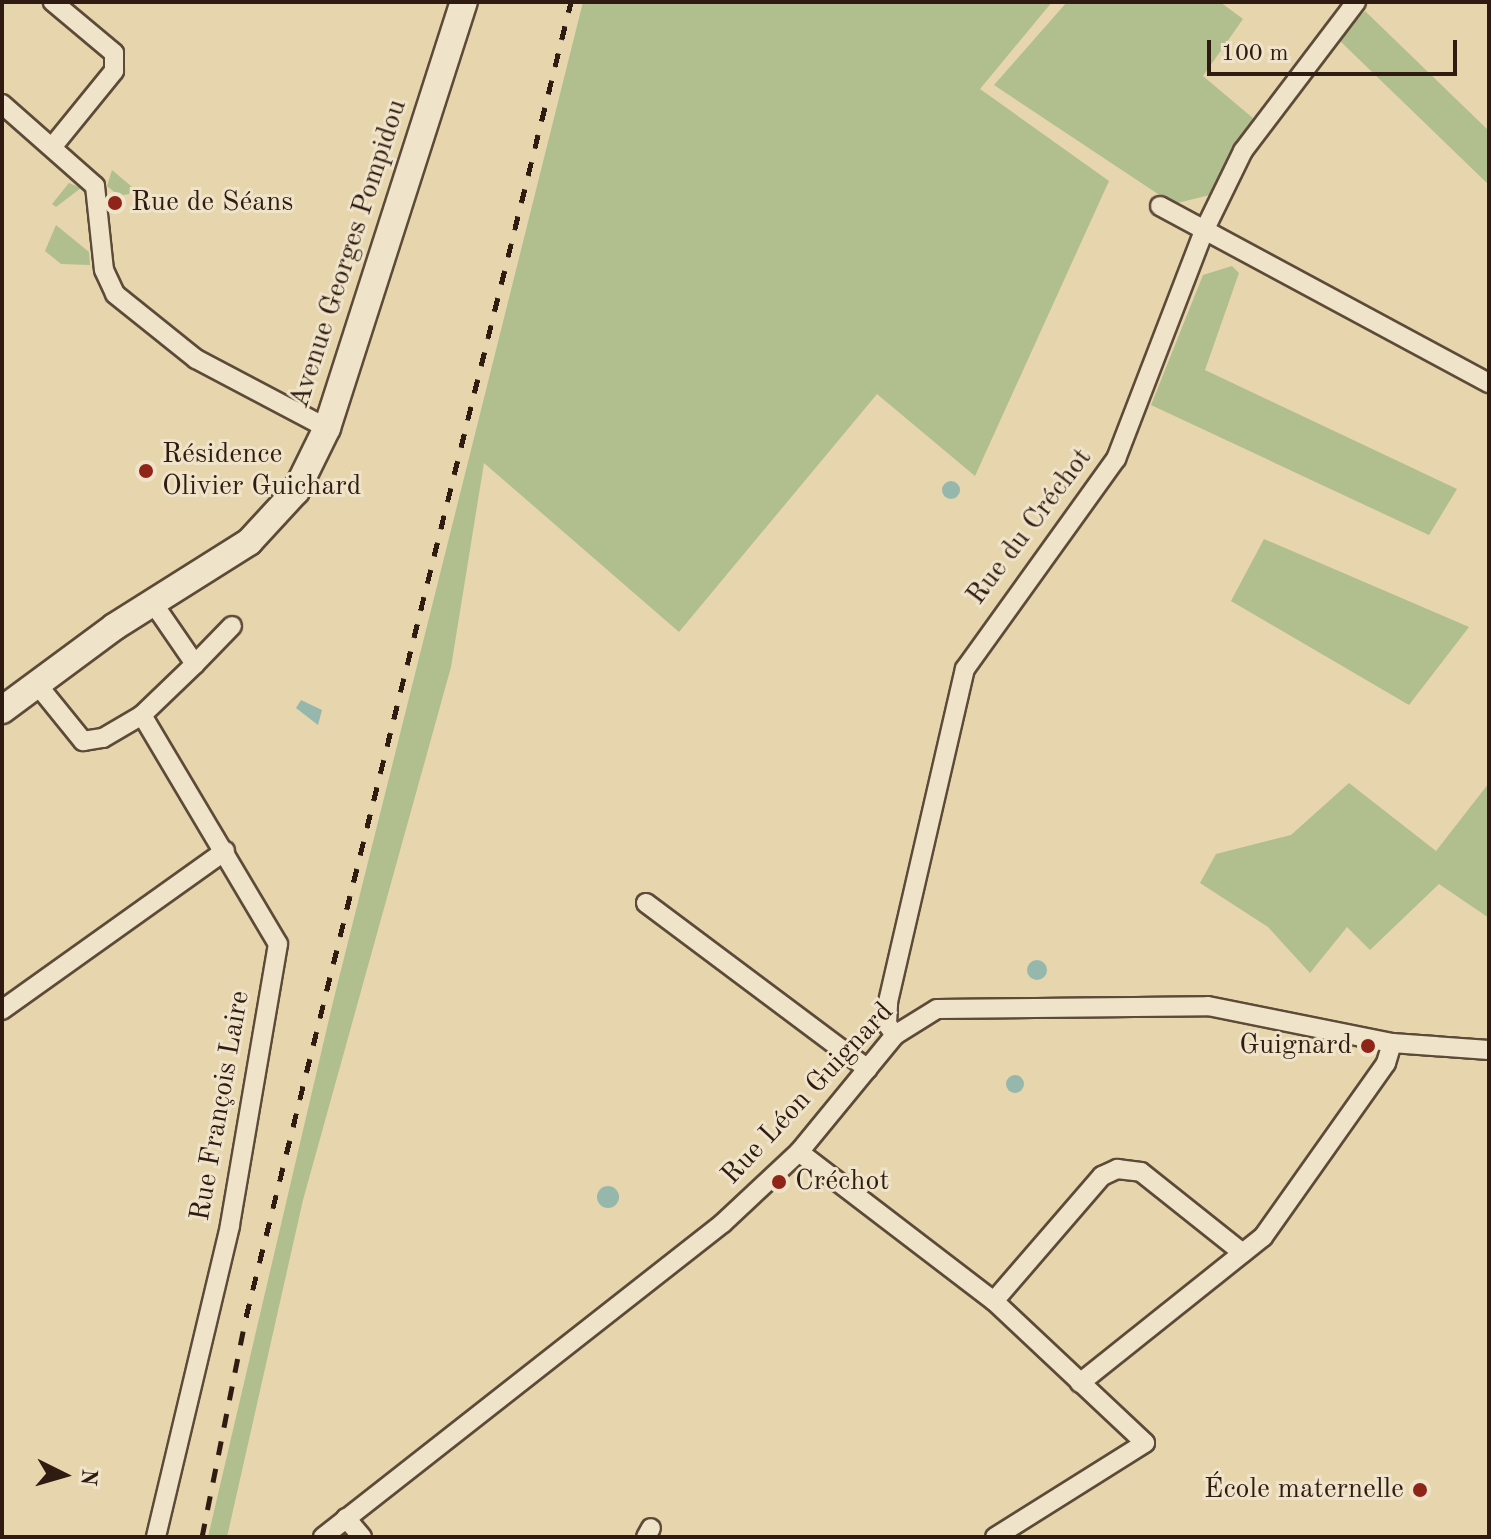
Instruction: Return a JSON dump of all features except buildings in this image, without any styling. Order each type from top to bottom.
[{"type":"main road","name":"Avenue Georges Pompidou","points":[[2,710],[36,683],[264,529],[304,479],[327,428],[464,2]]},
{"type":"street","points":[[53,2],[114,53],[114,71],[53,146]]},
{"type":"street","name":"Rue du Créchot","points":[[895,1035],[887,1024],[888,1002],[960,682],[1010,597],[1069,530],[1116,459],[1203,233],[1275,100],[1356,2]]},
{"type":"street","points":[[2,104],[95,186],[104,270],[115,294],[196,359],[327,428]]},
{"type":"street","points":[[1160,206],[1203,233],[1489,383]]},
{"type":"street","points":[[153,603],[195,664]]},
{"type":"street","points":[[36,683],[83,741],[103,738],[142,715],[232,626]]},
{"type":"street","name":"Rue François Laire","points":[[142,715],[278,944],[230,1226],[156,1537]]},
{"type":"street","points":[[2,1010],[225,851]]},
{"type":"street","points":[[646,903],[868,1069]]},
{"type":"street","name":"Rue Léon Guignard","points":[[323,1537],[723,1223],[799,1152],[895,1035],[958,1006],[1208,1006],[1392,1043],[1489,1050]]},
{"type":"street","points":[[1080,1383],[1263,1237],[1377,1076],[1392,1043]]},
{"type":"street","points":[[799,1152],[994,1301],[1145,1443],[995,1537]]},
{"type":"street","points":[[994,1301],[1102,1176],[1117,1169],[1141,1172],[1243,1253]]},
{"type":"street","points":[[346,1518],[362,1537]]},
{"type":"green space","points":[[583,2],[1052,2],[980,89],[1109,181],[975,476],[877,394],[679,632],[484,463],[451,667],[303,1200],[227,1537],[208,1537],[333,1002]]},
{"type":"green space","points":[[1067,2],[1220,2],[1243,19],[1203,76],[1254,119],[1214,194],[1173,204],[994,85]]},
{"type":"green space","points":[[1365,11],[1489,131],[1489,185],[1339,40]]},
{"type":"green space","points":[[112,170],[138,192],[119,196],[107,186]]},
{"type":"green space","points":[[69,183],[81,188],[56,207],[52,204]]},
{"type":"green space","points":[[56,225],[89,252],[90,265],[61,264],[45,251]]},
{"type":"green space","points":[[1232,266],[1239,273],[1205,370],[1457,489],[1429,535],[1151,405],[1203,275]]},
{"type":"green space","points":[[1264,539],[1469,627],[1409,705],[1231,601]]},
{"type":"green space","points":[[1349,783],[1436,851],[1489,783],[1489,918],[1439,884],[1370,950],[1347,927],[1310,973],[1268,927],[1200,883],[1216,854],[1291,835]]},
{"type":"water","points":[[947,481],[955,481],[960,490],[958,497],[947,499],[942,494],[942,486]]},
{"type":"water","points":[[301,700],[322,710],[318,725],[296,708]]},
{"type":"water","points":[[1037,960],[1044,963],[1047,970],[1044,977],[1037,980],[1030,977],[1027,970],[1030,963]]},
{"type":"water","points":[[1015,1075],[1024,1084],[1015,1093],[1006,1084]]},
{"type":"water","points":[[604,1186],[612,1186],[619,1197],[612,1208],[604,1208],[597,1201],[597,1193]]},
{"type":"railway","points":[[202,1537],[246,1317],[571,2]]},
{"type":"place","name":"Rue de Séans","points":[[115,203]]},
{"type":"place","name":"Résidence Olivier Guichard","points":[[146,471]]},
{"type":"place","name":"Guignard","points":[[1368,1046]]},
{"type":"place","name":"Créchot","points":[[779,1182]]},
{"type":"place","name":"École maternelle","points":[[1420,1490]]}]
